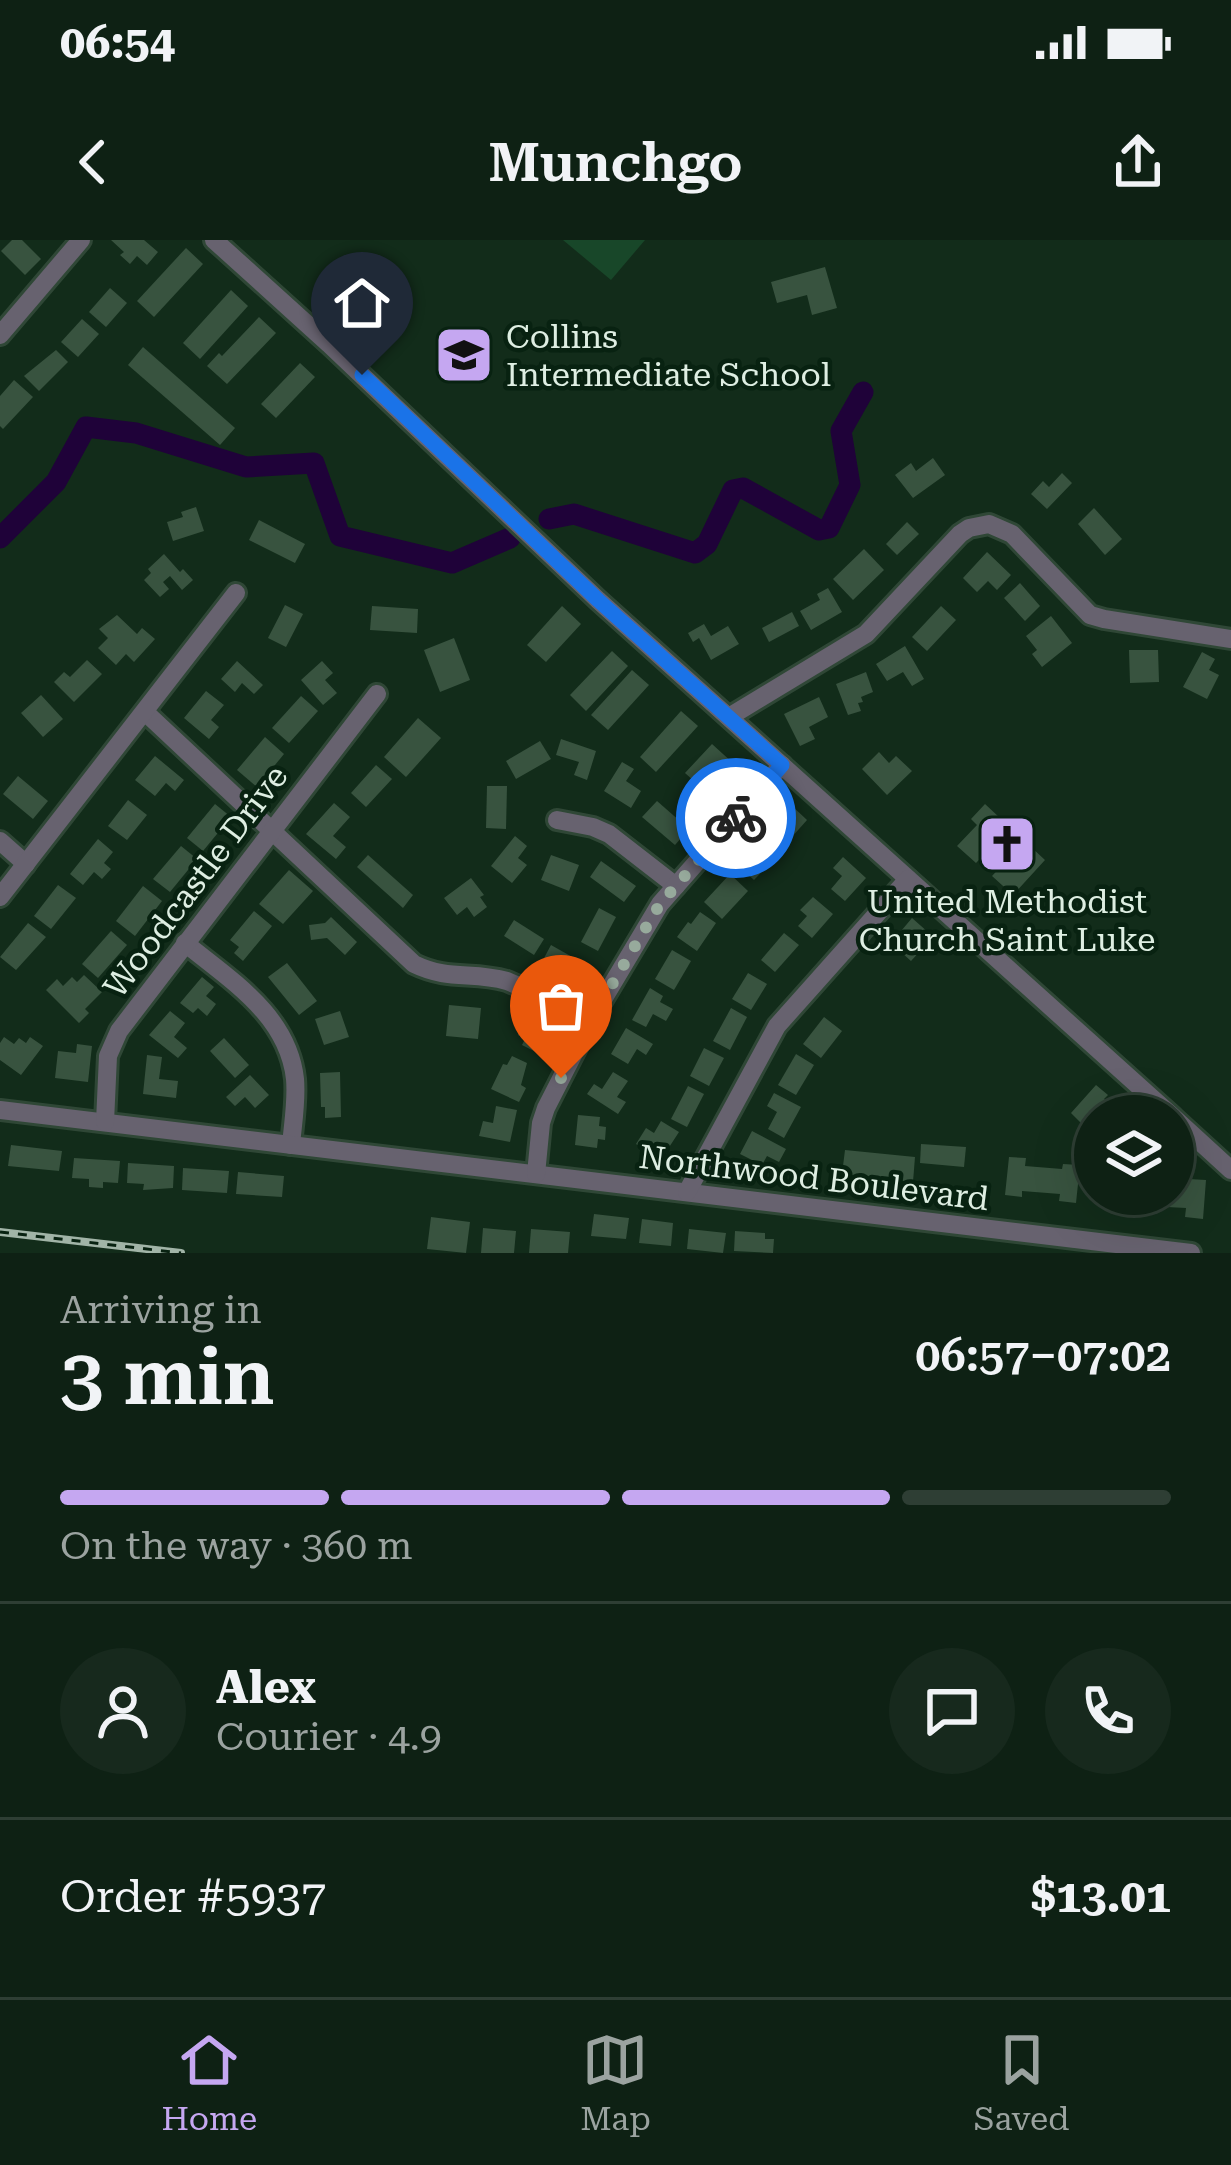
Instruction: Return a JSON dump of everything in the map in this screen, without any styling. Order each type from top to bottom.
[{"type":"street","points":[[4,321],[81,240]]},
{"type":"street","points":[[214,240],[598,600],[1148,1095]]},
{"type":"street","points":[[729,717],[866,634],[960,534],[981,524],[1012,533],[1090,615],[1231,639]]},
{"type":"street","points":[[0,897],[236,593]]},
{"type":"street","name":"Woodcastle Drive","points":[[105,1122],[108,1056],[118,1031],[377,694]]},
{"type":"street","points":[[145,712],[414,964],[435,974],[492,976],[592,1018]]},
{"type":"street","points":[[536,1174],[546,1108],[592,1018],[660,904],[782,765]]},
{"type":"street","points":[[557,820],[609,834],[676,886]]},
{"type":"street","points":[[0,841],[26,864]]},
{"type":"street","points":[[686,1192],[777,1026],[908,878]]},
{"type":"street","points":[[185,943],[258,1002],[279,1031],[295,1078],[291,1145]]},
{"type":"street","name":"Northwood Boulevard","points":[[0,1110],[1191,1253]]},
{"type":"street","points":[[1194,1136],[1231,1169]]},
{"type":"green space","points":[[563,240],[645,240],[611,280]]},
{"type":"building","points":[[12,240],[22,240],[41,259],[25,275],[1,251]]},
{"type":"building","points":[[111,240],[144,240],[158,252],[147,265],[137,256],[130,264]]},
{"type":"building","points":[[186,248],[203,264],[154,317],[137,301]]},
{"type":"building","points":[[825,267],[837,308],[812,315],[807,295],[777,303],[771,282]]},
{"type":"building","points":[[110,288],[127,303],[106,327],[89,312]]},
{"type":"building","points":[[231,290],[248,306],[200,359],[183,343]]},
{"type":"building","points":[[259,317],[276,333],[227,384],[207,366]]},
{"type":"building","points":[[82,319],[99,334],[78,357],[61,342]]},
{"type":"building","points":[[143,347],[235,428],[220,445],[128,365]]},
{"type":"building","points":[[56,350],[68,362],[39,391],[24,376]]},
{"type":"building","points":[[300,363],[315,377],[276,418],[261,404]]},
{"type":"building","points":[[14,380],[33,397],[3,429],[0,396]]},
{"type":"building","points":[[933,458],[945,475],[913,498],[895,475],[911,463],[916,471]]},
{"type":"building","points":[[1062,473],[1072,483],[1047,509],[1031,494],[1043,481],[1049,487]]},
{"type":"building","points":[[196,507],[204,531],[173,541],[167,522]]},
{"type":"building","points":[[1094,508],[1122,539],[1105,555],[1078,524]]},
{"type":"building","points":[[259,520],[305,544],[295,563],[249,540]]},
{"type":"building","points":[[907,522],[919,534],[897,555],[886,544]]},
{"type":"building","points":[[864,549],[884,570],[853,600],[833,579]]},
{"type":"building","points":[[987,552],[1011,575],[997,590],[988,581],[977,592],[963,578]]},
{"type":"building","points":[[164,554],[193,580],[182,590],[170,576],[163,582],[169,589],[160,597],[144,580]]},
{"type":"building","points":[[1020,583],[1040,606],[1025,621],[1004,598]]},
{"type":"building","points":[[828,588],[842,612],[811,630],[800,611],[820,600],[817,594]]},
{"type":"building","points":[[285,605],[303,614],[286,647],[268,638]]},
{"type":"building","points":[[372,606],[418,609],[417,633],[370,630]]},
{"type":"building","points":[[562,606],[581,624],[546,662],[527,645]]},
{"type":"building","points":[[941,606],[956,620],[927,651],[912,637]]},
{"type":"building","points":[[792,612],[799,626],[769,642],[762,628]]},
{"type":"building","points":[[117,615],[137,634],[142,628],[155,639],[134,662],[126,654],[116,665],[98,648],[108,638],[99,629]]},
{"type":"building","points":[[1051,616],[1072,643],[1042,667],[1026,636]]},
{"type":"building","points":[[704,624],[711,636],[728,626],[739,644],[711,660],[699,638],[693,642],[688,633]]},
{"type":"building","points":[[454,638],[470,680],[440,692],[424,650]]},
{"type":"building","points":[[905,646],[924,679],[912,686],[903,672],[887,681],[876,664]]},
{"type":"building","points":[[1129,650],[1158,650],[1159,682],[1130,683]]},
{"type":"building","points":[[612,651],[628,666],[586,711],[570,695]]},
{"type":"building","points":[[1202,652],[1215,659],[1209,670],[1219,675],[1207,699],[1183,687]]},
{"type":"building","points":[[87,660],[102,674],[74,702],[54,682],[64,672],[70,677]]},
{"type":"building","points":[[237,661],[263,685],[254,694],[242,683],[235,692],[221,679]]},
{"type":"building","points":[[322,661],[333,673],[325,680],[337,693],[323,705],[301,680]]},
{"type":"building","points":[[632,670],[649,685],[608,730],[591,715]]},
{"type":"building","points":[[866,672],[873,692],[861,697],[861,711],[848,715],[836,684]]},
{"type":"building","points":[[206,691],[224,705],[211,720],[219,727],[209,739],[184,718]]},
{"type":"building","points":[[41,695],[63,719],[43,737],[21,713]]},
{"type":"building","points":[[301,696],[318,711],[289,743],[272,728]]},
{"type":"building","points":[[819,697],[828,717],[809,727],[815,739],[800,746],[784,714]]},
{"type":"building","points":[[681,711],[698,726],[656,772],[640,757]]},
{"type":"building","points":[[418,718],[441,738],[406,777],[384,757]]},
{"type":"building","points":[[265,737],[284,754],[257,787],[237,770]]},
{"type":"building","points":[[561,739],[596,751],[587,780],[574,775],[579,762],[556,755]]},
{"type":"building","points":[[540,741],[551,759],[516,779],[506,761]]},
{"type":"building","points":[[712,744],[734,764],[717,783],[723,789],[714,799],[685,773]]},
{"type":"building","points":[[879,752],[889,763],[896,756],[912,771],[887,795],[862,769]]},
{"type":"building","points":[[155,756],[184,780],[175,791],[166,783],[155,796],[135,780]]},
{"type":"building","points":[[622,762],[634,769],[626,781],[641,791],[631,808],[604,791]]},
{"type":"building","points":[[376,765],[392,779],[366,807],[351,793]]},
{"type":"building","points":[[18,776],[48,801],[33,819],[3,794]]},
{"type":"building","points":[[487,786],[507,786],[506,829],[486,828]]},
{"type":"building","points":[[128,800],[147,815],[127,840],[108,826]]},
{"type":"building","points":[[657,801],[689,829],[675,845],[642,817]]},
{"type":"building","points":[[334,803],[350,817],[333,836],[346,847],[336,859],[306,834]]},
{"type":"building","points":[[215,804],[231,817],[203,851],[187,838]]},
{"type":"building","points":[[985,804],[1045,860],[1013,895],[992,876],[1006,861],[991,847],[976,863],[957,846],[977,825],[971,819]]},
{"type":"building","points":[[791,805],[807,820],[783,847],[766,832]]},
{"type":"building","points":[[515,836],[527,846],[518,858],[527,865],[512,883],[491,866]]},
{"type":"building","points":[[98,839],[113,852],[104,863],[111,869],[102,879],[94,872],[83,885],[70,874]]},
{"type":"building","points":[[763,842],[777,856],[754,880],[740,867]]},
{"type":"building","points":[[181,846],[197,859],[170,892],[153,879]]},
{"type":"building","points":[[368,855],[413,895],[403,908],[357,867]]},
{"type":"building","points":[[551,855],[579,865],[569,891],[541,880]]},
{"type":"building","points":[[843,857],[866,878],[845,901],[831,889],[842,876],[833,868]]},
{"type":"building","points":[[601,861],[636,886],[624,902],[590,877]]},
{"type":"building","points":[[289,870],[313,891],[283,924],[259,904]]},
{"type":"building","points":[[730,874],[748,891],[722,919],[704,902]]},
{"type":"building","points":[[471,878],[487,907],[474,917],[467,907],[457,915],[444,898]]},
{"type":"building","points":[[58,885],[76,898],[51,929],[34,916]]},
{"type":"building","points":[[143,886],[162,901],[135,936],[116,921]]},
{"type":"building","points":[[813,897],[833,914],[812,938],[798,926],[807,916],[800,910]]},
{"type":"building","points":[[599,908],[616,917],[598,951],[581,942]]},
{"type":"building","points":[[254,911],[272,926],[243,961],[234,953],[239,947],[230,940]]},
{"type":"building","points":[[700,912],[716,923],[697,951],[677,937]]},
{"type":"building","points":[[331,917],[357,942],[345,955],[327,938],[311,940],[309,925]]},
{"type":"building","points":[[912,918],[938,941],[928,953],[922,949],[911,961],[891,943]]},
{"type":"building","points":[[514,920],[544,939],[534,955],[504,936]]},
{"type":"building","points":[[28,923],[46,937],[16,970],[0,957]]},
{"type":"building","points":[[111,931],[127,945],[98,978],[82,964]]},
{"type":"building","points":[[784,933],[799,945],[775,972],[761,960]]},
{"type":"building","points":[[551,945],[590,967],[581,982],[543,960]]},
{"type":"building","points":[[672,950],[691,961],[674,990],[655,979]]},
{"type":"building","points":[[287,963],[317,1001],[299,1015],[268,977]]},
{"type":"building","points":[[748,973],[767,984],[751,1010],[732,999]]},
{"type":"building","points":[[84,975],[102,992],[79,1023],[46,990],[57,979],[63,986],[72,977],[77,982]]},
{"type":"building","points":[[202,977],[214,987],[206,996],[216,1004],[207,1016],[180,1003]]},
{"type":"building","points":[[650,988],[673,1009],[666,1021],[653,1014],[646,1027],[632,1020]]},
{"type":"building","points":[[449,1005],[481,1008],[478,1039],[446,1036]]},
{"type":"building","points":[[731,1008],[747,1017],[730,1050],[713,1041]]},
{"type":"building","points":[[170,1011],[185,1023],[174,1037],[187,1048],[178,1058],[149,1035]]},
{"type":"building","points":[[340,1011],[349,1037],[324,1045],[315,1019]]},
{"type":"building","points":[[824,1017],[842,1031],[821,1058],[803,1044]]},
{"type":"building","points":[[525,1020],[553,1034],[542,1055],[522,1045],[525,1039],[518,1035]]},
{"type":"building","points":[[626,1028],[653,1044],[646,1055],[637,1049],[628,1064],[611,1054]]},
{"type":"building","points":[[4,1037],[14,1044],[19,1038],[26,1043],[30,1037],[43,1046],[21,1075],[0,1060]]},
{"type":"building","points":[[224,1038],[249,1065],[235,1078],[210,1051]]},
{"type":"building","points":[[77,1044],[92,1046],[88,1082],[55,1078],[58,1051],[76,1053]]},
{"type":"building","points":[[704,1048],[724,1058],[709,1086],[690,1076]]},
{"type":"building","points":[[796,1054],[814,1065],[796,1095],[778,1085]]},
{"type":"building","points":[[147,1055],[162,1057],[159,1079],[178,1081],[176,1098],[143,1094]]},
{"type":"building","points":[[512,1056],[527,1063],[521,1085],[526,1088],[519,1102],[491,1089]]},
{"type":"building","points":[[340,1072],[341,1117],[325,1118],[320,1073]]},
{"type":"building","points":[[613,1072],[628,1081],[617,1097],[626,1102],[618,1114],[587,1094],[594,1084],[602,1089]]},
{"type":"building","points":[[250,1075],[269,1095],[255,1108],[245,1097],[235,1106],[226,1097]]},
{"type":"building","points":[[1096,1085],[1108,1095],[1087,1095]]},
{"type":"building","points":[[688,1086],[704,1094],[687,1127],[671,1119]]},
{"type":"building","points":[[774,1093],[801,1107],[784,1138],[768,1129],[777,1112],[767,1106]]},
{"type":"building","points":[[496,1106],[517,1110],[510,1142],[479,1136],[483,1121],[493,1123]]},
{"type":"building","points":[[578,1115],[600,1117],[599,1126],[606,1127],[605,1140],[598,1139],[597,1148],[575,1145]]},
{"type":"building","points":[[661,1121],[679,1132],[664,1155],[655,1149],[652,1154],[636,1144],[646,1128],[654,1133]]},
{"type":"building","points":[[752,1131],[786,1149],[779,1162],[767,1156],[762,1165],[740,1154]]},
{"type":"building","points":[[921,1144],[966,1147],[964,1167],[920,1163]]},
{"type":"building","points":[[11,1145],[62,1151],[59,1171],[8,1166]]},
{"type":"building","points":[[845,1150],[915,1157],[913,1182],[842,1174]]},
{"type":"building","points":[[1009,1157],[1026,1158],[1025,1166],[1062,1169],[1063,1164],[1074,1165],[1074,1203],[1059,1201],[1060,1194],[1022,1191],[1022,1197],[1005,1195]]},
{"type":"building","points":[[74,1158],[120,1161],[118,1183],[89,1187],[89,1179],[72,1178]]},
{"type":"building","points":[[128,1163],[174,1166],[173,1188],[143,1190],[144,1184],[127,1183]]},
{"type":"building","points":[[183,1168],[229,1171],[227,1193],[182,1190]]},
{"type":"building","points":[[238,1172],[284,1176],[282,1197],[236,1194]]},
{"type":"building","points":[[1194,1179],[1206,1180],[1203,1219],[1185,1217],[1194,1215]]},
{"type":"building","points":[[594,1214],[629,1218],[626,1239],[591,1236]]},
{"type":"building","points":[[431,1217],[470,1222],[466,1253],[427,1249]]},
{"type":"building","points":[[642,1219],[673,1223],[671,1246],[639,1243]]},
{"type":"building","points":[[483,1228],[516,1231],[514,1253],[481,1253]]},
{"type":"building","points":[[531,1229],[570,1232],[568,1253],[529,1253]]},
{"type":"building","points":[[689,1229],[726,1233],[723,1253],[687,1249]]},
{"type":"building","points":[[735,1231],[765,1233],[765,1239],[774,1239],[773,1253],[734,1251]]},
{"type":"waterway","points":[[549,519],[574,514],[695,553],[707,544],[733,490],[743,488],[819,530],[829,528],[850,485],[841,431],[863,392]]},
{"type":"waterway","points":[[0,538],[56,482],[86,427],[136,433],[246,467],[314,463],[340,536],[452,563],[510,538]]},
{"type":"railway","points":[[0,1232],[181,1253]]},
{"type":"way so far","points":[[561,1078],[660,904],[736,818]]},
{"type":"place","name":"Collins Intermediate School","points":[[464,355]]},
{"type":"place","name":"United Methodist Church Saint Luke","points":[[1007,844]]},
{"type":"route","points":[[362,375],[598,600],[782,765],[736,818]]}]
